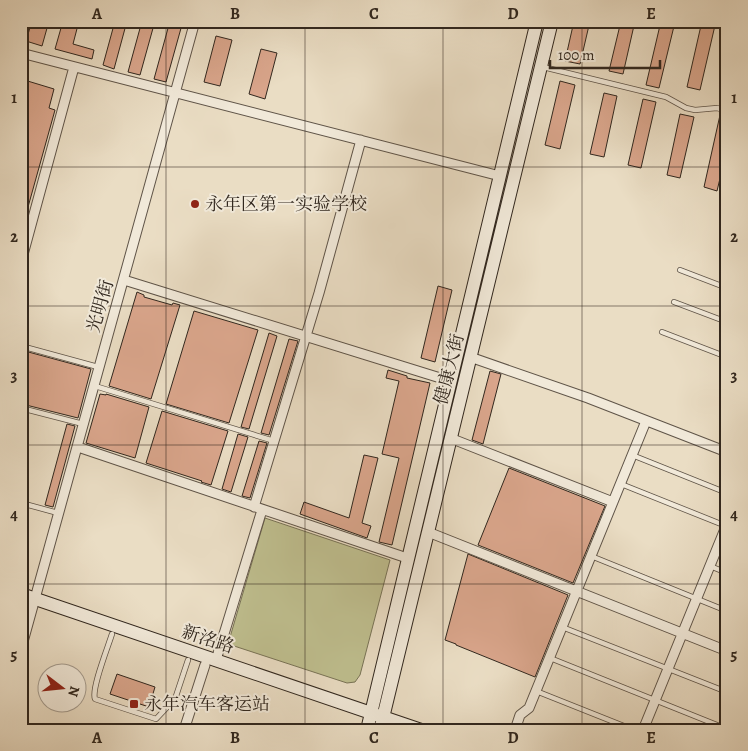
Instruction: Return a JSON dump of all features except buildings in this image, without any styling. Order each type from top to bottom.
[{"type":"main road","name":"健康大街","points":[[375,722],[407,558],[537,21]]},
{"type":"main road","name":"健康大街","points":[[375,722],[428,532],[552,21]]},
{"type":"main road","name":"新洺路","points":[[21,594],[30,603],[112,634],[188,660],[211,663]]},
{"type":"main road","name":"新洺路","points":[[30,603],[211,663],[375,722]]},
{"type":"main road","points":[[375,722],[396,730]]},
{"type":"main road","points":[[375,722],[422,730]]},
{"type":"street","name":"光明街","points":[[21,649],[30,603],[59,514],[196,21]]},
{"type":"street","points":[[21,53],[500,176]]},
{"type":"street","points":[[21,262],[74,67]]},
{"type":"street","points":[[184,730],[211,663],[258,509],[274,441],[319,293],[361,140]]},
{"type":"street","points":[[124,280],[450,381]]},
{"type":"street","points":[[470,357],[588,398],[727,452]]},
{"type":"street","points":[[515,730],[520,715],[529,708],[646,421]]},
{"type":"street","points":[[450,438],[613,502]]},
{"type":"street","points":[[78,447],[407,558]]},
{"type":"street","points":[[643,730],[696,598],[726,530]]},
{"type":"street","points":[[428,532],[727,650]]},
{"type":"lane","points":[[542,66],[666,97],[686,108],[694,110],[718,108],[727,110]]},
{"type":"lane","points":[[680,270],[727,288]]},
{"type":"lane","points":[[674,302],[727,322]]},
{"type":"lane","points":[[662,332],[727,356]]},
{"type":"lane","points":[[21,346],[100,368]]},
{"type":"lane","points":[[95,386],[274,441]]},
{"type":"lane","points":[[21,408],[84,425]]},
{"type":"lane","points":[[632,455],[727,493]]},
{"type":"lane","points":[[620,484],[726,530]]},
{"type":"lane","points":[[21,503],[59,514]]},
{"type":"lane","points":[[591,556],[727,611]]},
{"type":"lane","points":[[710,566],[727,573]]},
{"type":"lane","points":[[562,627],[727,692]]},
{"type":"lane","points":[[112,634],[95,687],[93,696],[95,699],[156,718],[175,699],[188,660]]},
{"type":"lane","points":[[550,658],[727,729]]},
{"type":"lane","points":[[536,691],[634,730]]},
{"type":"green space","points":[[265,518],[390,560],[360,675],[355,682],[347,683],[228,644]]},
{"type":"place","name":"永年区第一实验学校","points":[[195,204]]},
{"type":"place","name":"永年汽车客运站","points":[[134,704]]}]
